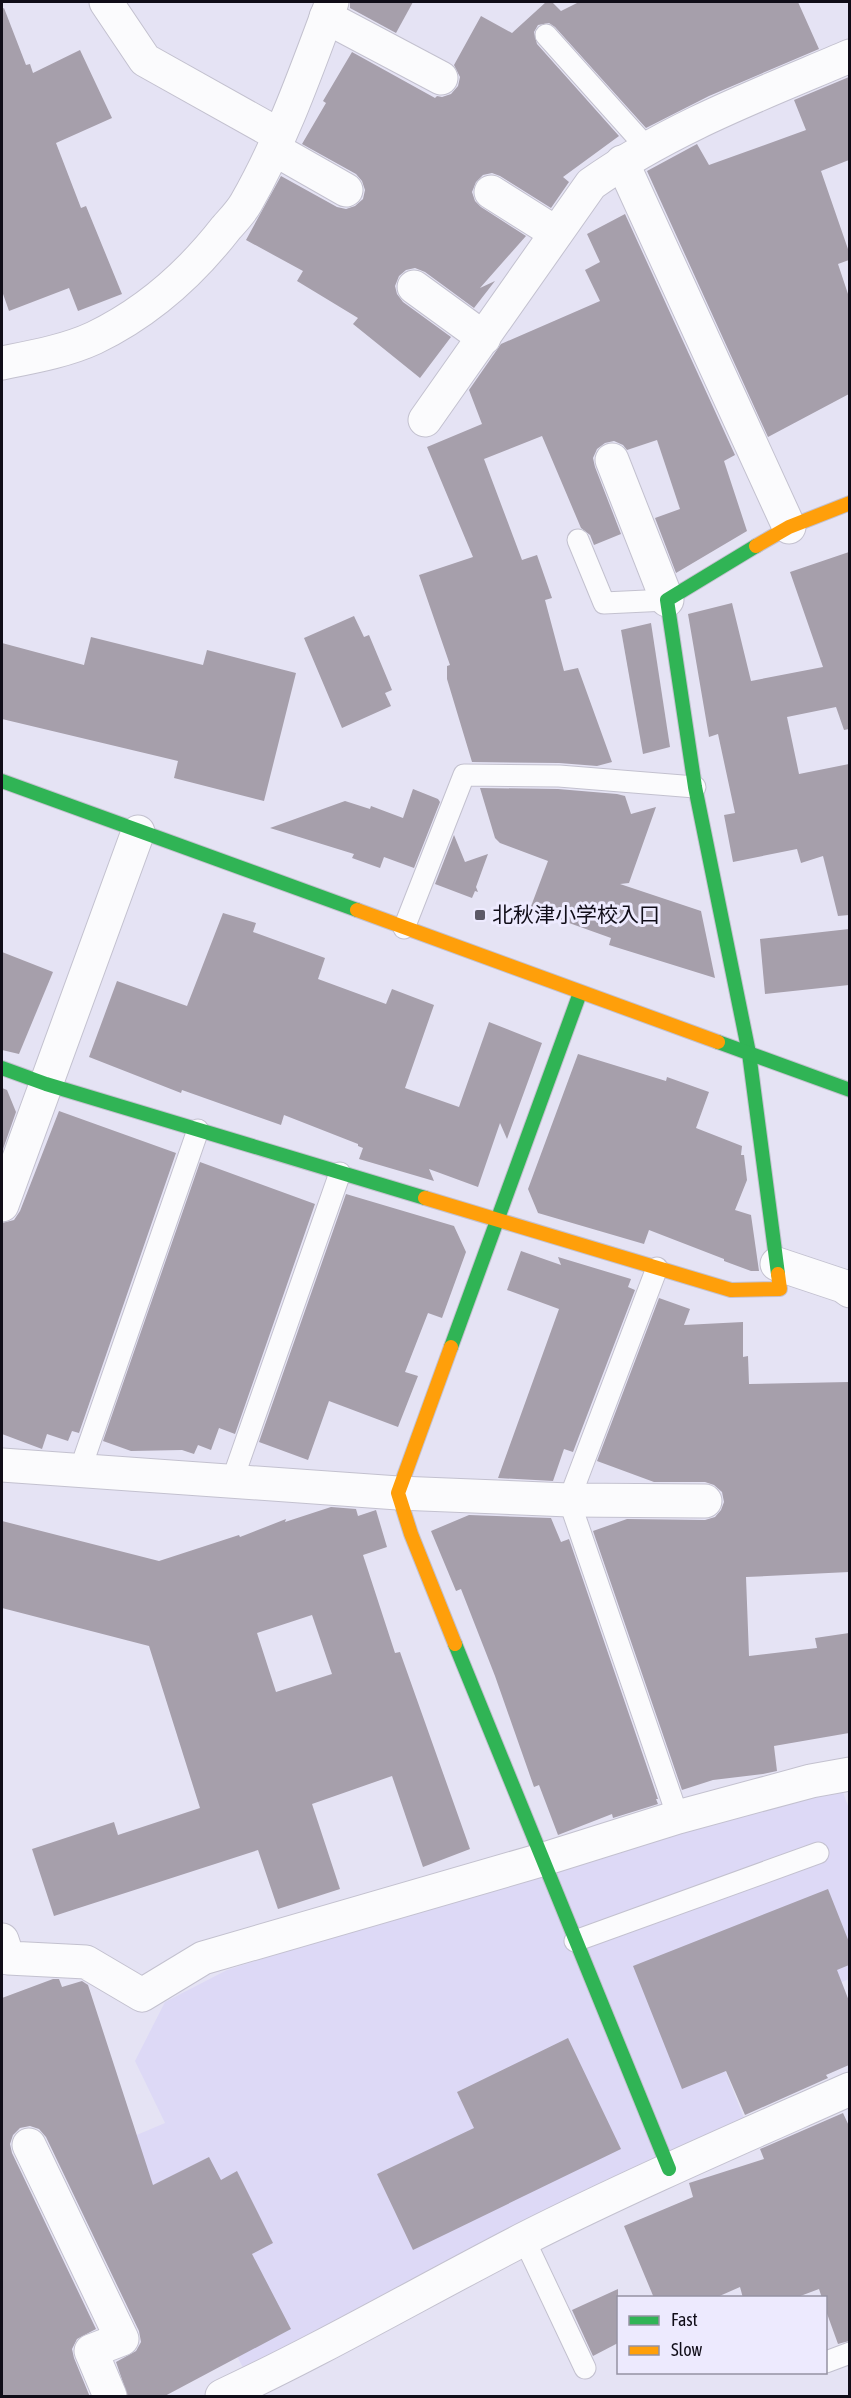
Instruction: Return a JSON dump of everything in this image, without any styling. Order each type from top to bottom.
[{"type":"street","points":[[106,2],[145,60],[277,142],[346,190]]},
{"type":"street","points":[[2,363],[34,357],[92,339],[160,296],[206,254],[244,205],[277,142],[329,9],[441,78]]},
{"type":"street","points":[[426,420],[591,184],[635,155],[695,122],[849,56]]},
{"type":"street","points":[[635,155],[789,527]]},
{"type":"street","points":[[491,192],[556,234]]},
{"type":"street","points":[[414,287],[484,338]]},
{"type":"street","points":[[2,1068],[46,1084],[731,1290],[780,1289],[749,1053],[695,787],[667,600],[612,460]]},
{"type":"street","points":[[667,600],[789,527],[849,503]]},
{"type":"street","points":[[2,782],[849,1090]]},
{"type":"street","points":[[2,1205],[138,832]]},
{"type":"street","points":[[580,993],[398,1493],[411,1534],[669,2169]]},
{"type":"street","points":[[777,1264],[843,1286],[849,1291]]},
{"type":"street","points":[[2,1465],[398,1493],[569,1500],[705,1501]]},
{"type":"street","points":[[2,1940],[8,1958],[86,1962],[142,1995],[203,1958],[542,1860],[678,1817],[811,1781],[849,1774]]},
{"type":"street","points":[[222,2397],[271,2386],[524,2239],[669,2169],[849,2089]]},
{"type":"street","points":[[29,2145],[122,2339],[91,2351],[110,2397]]},
{"type":"lane","points":[[546,35],[635,155]]},
{"type":"lane","points":[[578,540],[604,603],[667,600]]},
{"type":"lane","points":[[404,928],[464,775],[559,776],[695,787]]},
{"type":"lane","points":[[80,1470],[198,1130]]},
{"type":"lane","points":[[232,1481],[340,1173]]},
{"type":"lane","points":[[657,1268],[569,1500],[678,1817]]},
{"type":"lane","points":[[575,1941],[818,1853]]},
{"type":"lane","points":[[524,2239],[585,2368]]},
{"type":"lane","points":[[827,2361],[849,2353]]},
{"type":"shaded area","points":[[837,1776],[849,1809],[849,1979],[712,2038],[750,2133],[251,2383],[125,2140],[165,2123],[135,2061],[165,2002],[227,1970]]},
{"type":"building","points":[[350,2],[413,2],[396,33],[350,8]]},
{"type":"building","points":[[546,2],[552,2],[561,11],[579,2],[798,2],[819,49],[709,96],[646,128],[555,27],[549,23],[538,25],[534,32],[537,44],[619,136],[563,177],[569,182],[551,208],[492,173],[483,175],[476,182],[472,192],[475,201],[526,236],[480,288],[495,281],[474,308],[425,272],[415,268],[406,270],[399,276],[395,286],[403,302],[451,337],[420,378],[353,324],[358,318],[297,281],[303,271],[246,240],[281,176],[337,207],[346,209],[355,206],[363,199],[365,190],[356,174],[302,144],[326,103],[323,101],[352,52],[435,98],[442,97],[451,94],[458,86],[460,77],[454,65],[481,16],[512,33]]},
{"type":"building","points":[[4,8],[26,65],[30,64],[33,73],[80,50],[112,118],[56,143],[81,208],[86,206],[122,294],[78,311],[69,288],[9,311],[2,291],[2,9]]},
{"type":"building","points":[[849,77],[849,160],[821,171],[849,252],[849,260],[838,264],[849,297],[849,394],[768,437],[647,171],[697,144],[709,165],[806,130],[794,100]]},
{"type":"building","points":[[625,214],[735,455],[724,461],[747,531],[676,573],[655,518],[680,509],[657,440],[627,450],[623,445],[614,441],[605,443],[597,449],[593,458],[595,467],[621,534],[594,545],[590,535],[581,528],[542,436],[484,459],[522,560],[537,555],[552,598],[545,600],[564,671],[578,668],[612,762],[597,766],[472,762],[447,679],[447,666],[450,665],[419,575],[473,557],[427,447],[482,424],[469,390],[501,344],[600,301],[585,270],[600,262],[587,234]]},
{"type":"building","points":[[849,552],[849,729],[844,730],[836,707],[787,717],[799,774],[849,764],[849,915],[838,916],[823,856],[801,863],[797,849],[733,862],[724,815],[735,813],[718,734],[709,737],[688,614],[732,603],[751,681],[823,667],[790,572]]},
{"type":"building","points":[[354,616],[364,637],[369,635],[392,690],[385,693],[391,706],[342,728],[304,638]]},
{"type":"building","points":[[651,623],[670,747],[643,754],[621,630]]},
{"type":"building","points":[[91,637],[203,665],[207,650],[296,673],[264,801],[174,778],[178,761],[2,719],[2,643],[84,665]]},
{"type":"building","points":[[480,788],[558,789],[617,794],[625,796],[631,814],[656,807],[629,883],[620,884],[701,911],[715,978],[609,945],[611,938],[530,909],[548,861],[500,843],[495,838]]},
{"type":"building","points":[[413,789],[438,799],[440,802],[414,868],[384,857],[380,868],[352,858],[354,854],[270,828],[345,801],[370,809],[371,806],[403,818]]},
{"type":"building","points":[[454,835],[465,862],[488,854],[476,887],[478,892],[475,891],[472,898],[435,884]]},
{"type":"building","points":[[223,913],[256,923],[253,932],[325,958],[318,979],[386,1004],[392,989],[434,1005],[405,1088],[459,1107],[489,1022],[542,1043],[507,1139],[500,1123],[478,1187],[429,1169],[434,1181],[359,1159],[363,1148],[358,1144],[284,1115],[281,1125],[182,1090],[181,1093],[89,1057],[117,981],[187,1006]]},
{"type":"building","points":[[849,929],[849,985],[765,994],[760,939]]},
{"type":"building","points":[[2,952],[53,972],[19,1054],[2,1050]]},
{"type":"building","points":[[578,1054],[666,1081],[667,1077],[709,1092],[696,1128],[742,1146],[741,1155],[744,1155],[747,1180],[735,1210],[751,1215],[759,1271],[751,1271],[724,1261],[724,1259],[649,1230],[644,1244],[538,1213],[528,1189]]},
{"type":"building","points":[[2,1088],[7,1090],[16,1112],[2,1152]]},
{"type":"building","points":[[59,1111],[176,1153],[79,1433],[72,1431],[68,1441],[47,1434],[42,1449],[2,1434],[2,1223],[14,1220],[20,1211]]},
{"type":"building","points":[[200,1162],[315,1204],[235,1434],[219,1428],[211,1450],[198,1445],[194,1454],[182,1450],[131,1451],[103,1441]]},
{"type":"building","points":[[346,1194],[454,1226],[466,1252],[442,1318],[428,1313],[405,1372],[418,1376],[398,1427],[329,1401],[308,1460],[259,1442]]},
{"type":"building","points":[[521,1251],[561,1265],[558,1257],[631,1279],[628,1287],[635,1290],[573,1452],[564,1449],[553,1481],[498,1478],[559,1309],[507,1290]]},
{"type":"building","points":[[659,1298],[690,1309],[684,1325],[743,1322],[743,1357],[748,1356],[749,1384],[849,1382],[849,1572],[746,1577],[749,1656],[817,1648],[815,1638],[849,1633],[849,1733],[774,1746],[777,1771],[713,1780],[682,1790],[593,1531],[627,1519],[705,1520],[715,1517],[724,1502],[722,1492],[714,1485],[705,1482],[654,1482],[597,1461]]},
{"type":"building","points":[[331,1507],[356,1509],[358,1516],[376,1510],[387,1547],[363,1555],[395,1653],[400,1652],[470,1849],[423,1867],[392,1776],[312,1804],[340,1889],[278,1909],[258,1850],[54,1916],[32,1849],[114,1822],[118,1835],[200,1808],[149,1646],[2,1608],[2,1521],[159,1561],[239,1535],[240,1537],[286,1519],[285,1522]],"holes":[[[312,1615],[332,1674],[276,1692],[257,1633]]]},
{"type":"building","points":[[469,1515],[551,1518],[561,1542],[569,1539],[658,1804],[613,1818],[612,1814],[558,1835],[539,1785],[534,1787],[495,1676],[461,1589],[456,1591],[431,1531]]},
{"type":"building","points":[[828,1889],[849,1942],[849,1965],[837,1970],[849,2001],[849,2065],[826,2075],[828,2078],[745,2115],[726,2071],[682,2089],[633,1966]]},
{"type":"building","points":[[53,1979],[59,1979],[62,1987],[82,1981],[88,1985],[153,2185],[209,2157],[221,2180],[237,2171],[273,2243],[252,2254],[291,2329],[163,2397],[128,2397],[116,2362],[136,2351],[141,2342],[139,2331],[46,2137],[39,2129],[30,2126],[20,2128],[13,2135],[10,2144],[12,2153],[96,2329],[77,2339],[72,2349],[90,2397],[2,2397],[2,1998]]},
{"type":"building","points":[[568,2038],[621,2149],[413,2250],[377,2174],[474,2128],[457,2092]]},
{"type":"building","points":[[843,2113],[849,2126],[849,2341],[838,2344],[827,2314],[827,2296],[821,2296],[819,2289],[800,2296],[742,2296],[740,2287],[720,2296],[653,2296],[624,2226],[693,2197],[689,2183],[764,2159],[760,2149]]},
{"type":"building","points":[[618,2289],[617,2344],[593,2356],[572,2310]]},
{"type":"traffic: fast","points":[[756,546],[667,600],[695,787],[749,1053],[778,1274]]},
{"type":"traffic: fast","points":[[2,781],[357,910]]},
{"type":"traffic: fast","points":[[451,1347],[580,993]]},
{"type":"traffic: fast","points":[[718,1042],[850,1090]]},
{"type":"traffic: fast","points":[[2,1068],[46,1084],[425,1198]]},
{"type":"traffic: fast","points":[[455,1644],[669,2169]]},
{"type":"traffic: slow","points":[[756,546],[789,527],[850,503]]},
{"type":"traffic: slow","points":[[357,910],[718,1042]]},
{"type":"traffic: slow","points":[[425,1198],[731,1290],[780,1289],[778,1274]]},
{"type":"traffic: slow","points":[[451,1347],[398,1493],[411,1534],[455,1644]]},
{"type":"place","name":"北秋津小学校入口","points":[[480,915]]}]
